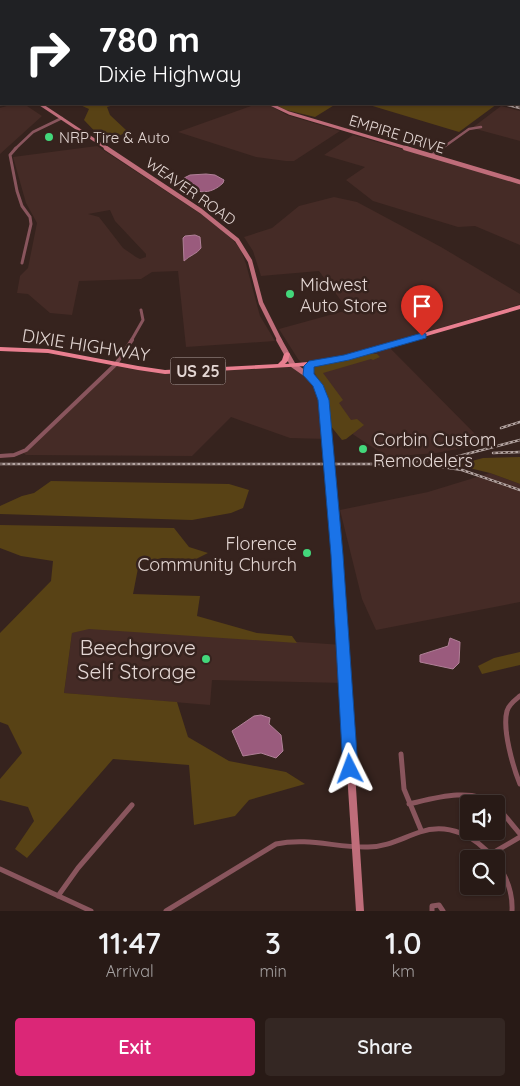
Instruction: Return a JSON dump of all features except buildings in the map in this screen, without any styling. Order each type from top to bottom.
[{"type":"main road","name":"DIXIE HIGHWAY","points":[[0,349],[48,351],[165,372],[293,365],[345,358],[520,307]]},
{"type":"main road","points":[[279,366],[285,361],[287,354]]},
{"type":"main road","points":[[308,375],[309,366],[312,363]]},
{"type":"street","name":"WEAVER ROAD","points":[[42,105],[200,210],[238,240],[250,261],[265,312],[293,365]]},
{"type":"street","name":"EMPIRE DRIVE","points":[[272,105],[290,113],[520,182]]},
{"type":"street","points":[[22,263],[31,224],[30,217],[22,206],[17,191],[10,155],[34,132],[46,124],[62,118]]},
{"type":"street","points":[[432,156],[471,128],[481,127]]},
{"type":"street","points":[[0,456],[19,454],[26,450],[116,364],[141,326],[143,320],[141,310]]},
{"type":"street","points":[[293,365],[308,375],[321,391],[327,439],[360,911]]},
{"type":"street","points":[[520,696],[510,705],[507,714],[512,766],[520,784]]},
{"type":"street","points":[[401,754],[404,789],[421,830]]},
{"type":"street","points":[[409,804],[435,798],[460,796]]},
{"type":"street","points":[[58,896],[78,868],[132,805]]},
{"type":"street","points":[[503,850],[520,836],[505,816]]},
{"type":"street","points":[[166,911],[276,844],[299,840],[380,847],[421,830],[437,828],[457,831],[474,840],[485,850]]},
{"type":"street","points":[[0,869],[91,911]]},
{"type":"street","points":[[505,876],[508,881],[513,910],[520,909]]},
{"type":"street","points":[[432,911],[432,906],[439,904],[443,911]]},
{"type":"shaded area","points":[[10,105],[26,105],[42,116],[0,154],[0,108]]},
{"type":"shaded area","points":[[80,105],[114,105],[107,107],[110,115],[127,131],[113,140],[104,141],[84,120],[89,109]]},
{"type":"shaded area","points":[[254,105],[269,105],[287,115],[340,131],[294,161],[256,157],[178,132]]},
{"type":"shaded area","points":[[276,105],[334,105],[315,117],[286,110]]},
{"type":"shaded area","points":[[369,105],[496,105],[459,132]]},
{"type":"shaded area","points":[[501,106],[520,111],[520,141],[472,128]]},
{"type":"shaded area","points":[[353,135],[520,183],[520,245],[475,226],[458,227],[373,201],[346,180],[365,167],[324,155]]},
{"type":"shaded area","points":[[97,146],[210,220],[234,241],[241,250],[260,316],[275,341],[186,347],[178,271],[152,272],[141,279],[79,281],[72,315],[50,313],[28,294],[17,293],[20,276],[28,268],[37,223],[26,203],[13,157]],"holes":[[[110,210],[115,221],[146,254],[146,257],[140,259],[123,248],[99,217],[88,214]]]},
{"type":"shaded area","points":[[190,175],[215,175],[224,180],[223,183],[213,190],[202,192],[192,188],[184,178]]},
{"type":"shaded area","points":[[334,197],[357,202],[441,247],[520,294],[520,304],[518,305],[386,344],[485,444],[436,453],[387,457],[330,419],[325,388],[298,359],[279,329],[348,310],[319,271],[261,276],[253,251],[244,237],[272,228],[299,206]]},
{"type":"shaded area","points":[[195,235],[200,237],[201,248],[184,261],[183,238]]},
{"type":"shaded area","points":[[369,354],[377,354],[380,357],[323,373],[343,400],[339,403],[351,420],[357,419],[364,425],[342,440],[330,425],[324,388],[312,369]]},
{"type":"shaded area","points":[[116,364],[165,372],[293,365],[318,385],[327,439],[290,438],[231,417],[192,456],[26,455],[22,452]]},
{"type":"shaded area","points":[[520,457],[520,484],[490,473],[457,465],[483,458]]},
{"type":"shaded area","points":[[490,473],[520,484],[520,602],[376,630],[362,599],[340,510],[428,492]]},
{"type":"shaded area","points":[[51,481],[229,484],[249,490],[243,508],[231,513],[192,520],[0,514],[0,506],[34,493]]},
{"type":"shaded area","points":[[0,525],[174,528],[189,547],[208,553],[196,559],[162,558],[139,563],[133,594],[200,596],[197,616],[257,633],[292,636],[297,643],[89,629],[72,633],[64,693],[177,702],[188,737],[229,761],[286,772],[305,784],[249,800],[235,816],[194,825],[189,765],[113,759],[27,858],[15,849],[34,821],[28,807],[0,800],[0,779],[22,753],[8,725],[0,722],[0,633],[51,581],[53,561],[21,556],[0,548]]},
{"type":"shaded area","name":"Beechgrove Self Storage","points":[[89,628],[343,645],[345,683],[212,680],[210,705],[64,693],[72,633]]},
{"type":"shaded area","points":[[450,638],[460,642],[459,663],[453,669],[420,662],[420,655],[448,646]]},
{"type":"shaded area","points":[[520,652],[520,665],[482,674],[478,666],[494,658]]},
{"type":"shaded area","points":[[261,715],[270,718],[269,724],[281,735],[283,751],[276,758],[261,753],[243,756],[232,731],[254,716]]},
{"type":"railway","points":[[508,105],[520,108]]},
{"type":"railway","points":[[501,428],[520,422]]},
{"type":"railway","points":[[0,464],[389,464],[455,457],[520,440]]},
{"type":"railway","points":[[493,453],[520,452]]},
{"type":"railway","points":[[429,465],[462,470],[520,490]]},
{"type":"place","name":"NRP Tire & Auto","points":[[49,137]]},
{"type":"place","name":"Midwest Auto Store","points":[[290,294]]},
{"type":"place","name":"Corbin Custom Remodelers","points":[[363,449]]},
{"type":"place","name":"Florence Community Church","points":[[307,553]]},
{"type":"place","name":"Beechgrove Self Storage","points":[[206,659]]},
{"type":"route","points":[[350,769],[337,555],[324,400],[318,385],[308,375],[308,370],[312,363],[345,358],[422,336]]}]
